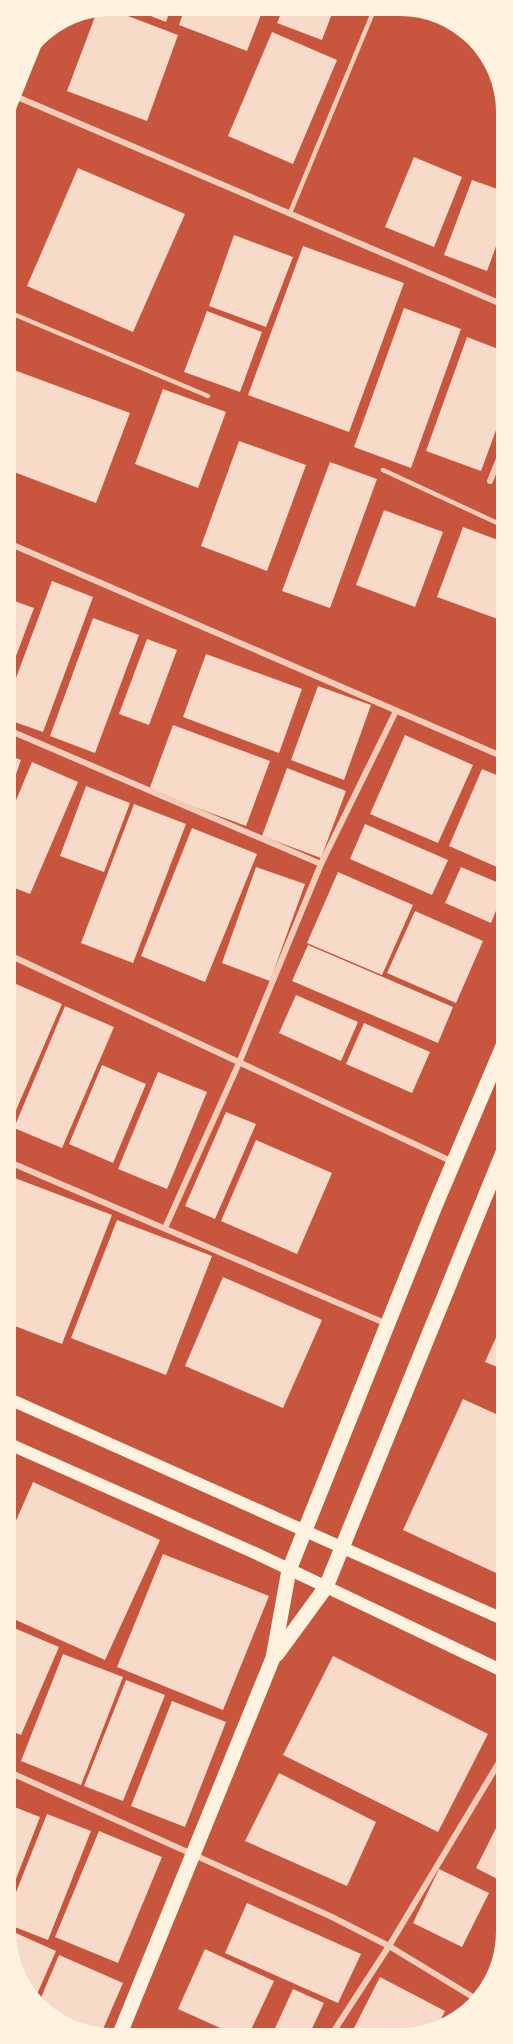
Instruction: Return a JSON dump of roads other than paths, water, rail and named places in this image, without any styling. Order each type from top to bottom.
[{"type":"main road","points":[[122,2028],[273,1659],[289,1570],[304,1531],[453,1162],[496,1062]]},
{"type":"main road","points":[[273,1659],[326,1587],[496,1169]]},
{"type":"main road","points":[[16,1402],[496,1616]]},
{"type":"main road","points":[[16,1447],[326,1587],[496,1668]]},
{"type":"street","points":[[18,97],[496,302]]},
{"type":"street","points":[[490,482],[496,467]]},
{"type":"street","points":[[17,547],[496,754]]},
{"type":"street","points":[[165,1228],[239,1063],[321,864],[396,711]]},
{"type":"street","points":[[17,734],[321,864]]},
{"type":"street","points":[[17,958],[453,1162]]},
{"type":"street","points":[[16,1165],[388,1324]]},
{"type":"street","points":[[492,1179],[496,1181]]},
{"type":"street","points":[[336,2028],[389,1946],[496,1767]]},
{"type":"street","points":[[16,1775],[330,1916],[389,1946],[471,1995]]},
{"type":"lane","points":[[290,213],[372,16]]},
{"type":"lane","points":[[17,316],[208,396]]},
{"type":"lane","points":[[383,470],[496,522]]}]
